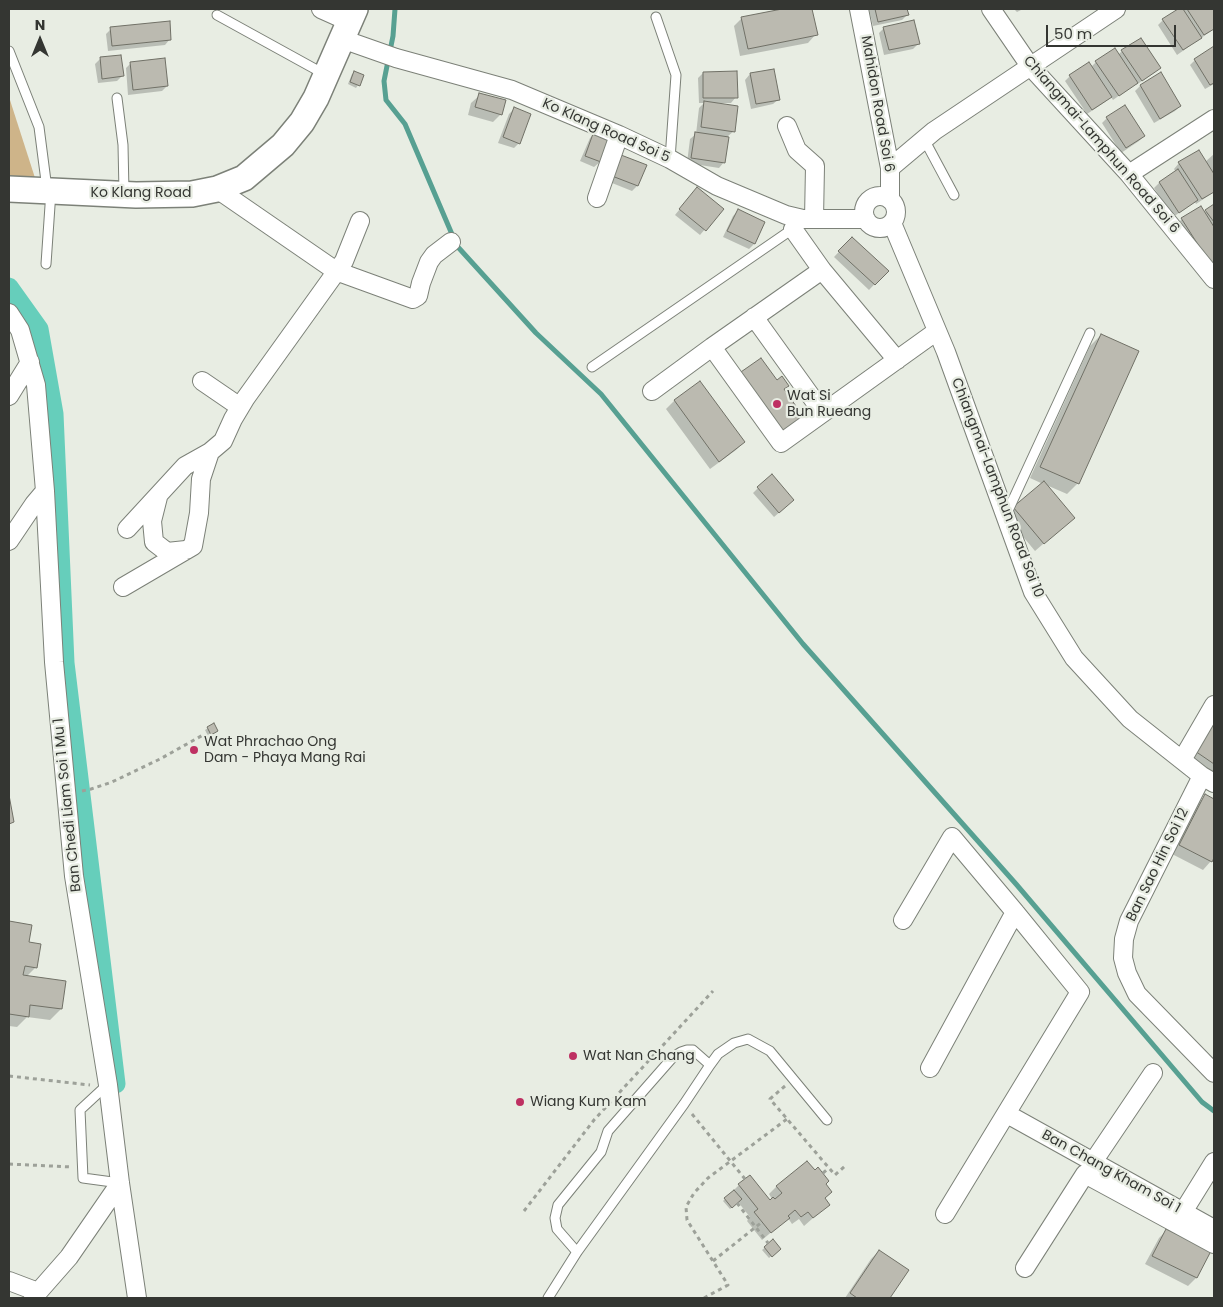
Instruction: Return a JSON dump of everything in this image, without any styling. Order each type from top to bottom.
[{"type":"street","name":"Ko Klang Road Soi 5","points":[[320,9],[396,58],[512,90],[619,135],[670,159],[717,186],[803,223],[866,219]]},
{"type":"street","name":"Mahidon Road Soi 6","points":[[859,9],[890,168],[890,200]]},
{"type":"street","name":"Chiangmai-Lamphun Road Soi 6","points":[[991,9],[1030,66],[1129,174],[1214,278]]},
{"type":"street","points":[[890,168],[934,131],[1116,9]]},
{"type":"street","name":"Ko Klang Road","points":[[9,189],[124,194],[192,194],[217,189],[244,178],[283,146],[302,122],[352,29]]},
{"type":"street","points":[[1129,174],[1214,119]]},
{"type":"street","points":[[787,126],[797,150],[815,166],[803,223],[822,270],[897,360]]},
{"type":"street","points":[[597,198],[619,135]]},
{"type":"street","points":[[217,189],[336,271],[414,299],[418,296],[429,262],[434,255],[451,242]]},
{"type":"street","points":[[885,197],[894,205],[895,217],[887,226],[875,228],[866,219],[865,207],[873,198],[885,197]]},
{"type":"street","points":[[128,528],[185,466],[210,452],[223,441],[240,407],[344,261],[360,221]]},
{"type":"street","name":"Chiangmai-Lamphun Road Soi 10","points":[[892,222],[946,352],[1033,592],[1074,658],[1130,719],[1208,780]]},
{"type":"street","points":[[652,390],[822,270]]},
{"type":"street","name":"Ban Chedi Liam Soi 1 Mu 1","points":[[9,313],[20,330],[36,385],[45,491],[54,662],[74,876],[102,1090],[120,1183],[137,1298]]},
{"type":"street","points":[[754,317],[823,413]]},
{"type":"street","points":[[712,347],[781,443],[937,331]]},
{"type":"street","points":[[9,396],[30,362]]},
{"type":"street","points":[[202,381],[240,407]]},
{"type":"street","points":[[122,587],[193,546],[199,513],[202,479],[210,452]]},
{"type":"street","points":[[9,541],[45,491]]},
{"type":"street","points":[[158,494],[152,521],[154,542],[166,552],[187,550]]},
{"type":"street","points":[[1182,760],[1214,705]]},
{"type":"street","name":"Ban Sao Hin Soi 12","points":[[1208,780],[1129,921],[1124,939],[1123,958],[1127,973],[1137,994],[1214,1073]]},
{"type":"street","points":[[903,920],[952,837],[1080,992],[945,1214]]},
{"type":"street","points":[[930,1068],[1015,912]]},
{"type":"street","points":[[1093,1162],[1153,1073]]},
{"type":"street","name":"Ban Chang Kham Soi 1","points":[[1007,1114],[1214,1229]]},
{"type":"street","points":[[1183,1212],[1214,1162]]},
{"type":"street","points":[[1025,1268],[1085,1174],[1214,1244]]},
{"type":"street","points":[[9,1282],[35,1295],[69,1256],[120,1183]]},
{"type":"lane","points":[[217,15],[326,75]]},
{"type":"lane","points":[[656,17],[676,75],[670,159]]},
{"type":"lane","points":[[9,50],[39,127],[49,191],[46,264]]},
{"type":"lane","points":[[117,98],[123,145],[124,194]]},
{"type":"lane","points":[[924,139],[954,194]]},
{"type":"lane","points":[[592,368],[803,223]]},
{"type":"lane","points":[[1005,517],[1090,333]]},
{"type":"lane","points":[[548,1298],[577,1252],[684,1104],[710,1064],[718,1054],[734,1043],[748,1039],[770,1051],[826,1120]]},
{"type":"lane","points":[[577,1252],[557,1229],[554,1218],[558,1205],[601,1152],[608,1131],[673,1057],[686,1050],[693,1050],[710,1064]]},
{"type":"lane","points":[[102,1090],[80,1110],[83,1178],[120,1183]]},
{"type":"path","points":[[92,790],[160,759],[203,735]]},
{"type":"path","points":[[9,1076],[90,1084],[102,1090]]},
{"type":"path","points":[[793,1080],[770,1099],[835,1175],[845,1166]]},
{"type":"path","points":[[684,1104],[745,1179]]},
{"type":"path","points":[[704,1298],[728,1285],[687,1220],[686,1207],[694,1193],[708,1178],[732,1162],[787,1119]]},
{"type":"path","points":[[9,1164],[82,1167]]},
{"type":"path","points":[[823,1173],[829,1168]]},
{"type":"path","points":[[737,1203],[768,1243]]},
{"type":"path","points":[[713,1260],[762,1222]]},
{"type":"shaded area","points":[[9,97],[36,181],[9,179]]},
{"type":"building","points":[[782,9],[812,9],[818,35],[748,49],[741,17]]},
{"type":"building","points":[[875,9],[907,9],[909,15],[878,22]]},
{"type":"building","points":[[1178,9],[1183,9],[1202,38],[1183,50],[1162,19]]},
{"type":"building","points":[[1187,9],[1214,9],[1214,29],[1204,35]]},
{"type":"building","points":[[914,20],[920,44],[889,50],[883,27]]},
{"type":"building","points":[[170,21],[171,40],[112,46],[110,27]]},
{"type":"building","points":[[1141,38],[1161,68],[1142,81],[1121,50]]},
{"type":"building","points":[[1214,46],[1214,83],[1210,85],[1194,59]]},
{"type":"building","points":[[1115,48],[1138,83],[1119,96],[1095,61]]},
{"type":"building","points":[[121,55],[124,76],[102,79],[100,57]]},
{"type":"building","points":[[165,58],[168,86],[133,90],[130,62]]},
{"type":"building","points":[[1089,62],[1112,97],[1092,110],[1069,75]]},
{"type":"building","points":[[774,69],[780,100],[756,104],[750,73]]},
{"type":"building","points":[[354,71],[364,75],[360,86],[350,82]]},
{"type":"building","points":[[737,71],[738,98],[703,98],[703,72]]},
{"type":"building","points":[[1161,72],[1181,106],[1160,119],[1140,85]]},
{"type":"building","points":[[479,93],[506,100],[502,115],[475,107]]},
{"type":"building","points":[[704,101],[738,106],[735,132],[701,127]]},
{"type":"building","points":[[1125,105],[1145,136],[1126,148],[1106,117]]},
{"type":"building","points":[[514,107],[531,114],[520,144],[503,137]]},
{"type":"building","points":[[594,131],[611,138],[601,162],[585,156]]},
{"type":"building","points":[[695,132],[729,137],[725,163],[691,158]]},
{"type":"building","points":[[1199,150],[1214,174],[1214,192],[1202,199],[1178,162]]},
{"type":"building","points":[[621,155],[647,165],[638,186],[612,176]]},
{"type":"building","points":[[1178,169],[1198,200],[1179,213],[1159,182]]},
{"type":"building","points":[[697,187],[724,209],[706,231],[679,209]]},
{"type":"building","points":[[1214,204],[1214,222],[1205,210]]},
{"type":"building","points":[[1201,206],[1214,227],[1214,263],[1211,265],[1181,218]]},
{"type":"building","points":[[738,209],[765,222],[755,244],[727,231]]},
{"type":"building","points":[[852,237],[889,271],[875,285],[838,251]]},
{"type":"building","points":[[1101,334],[1139,351],[1079,484],[1040,467]]},
{"type":"building","name":"Wat Si Bun Rueang","points":[[761,358],[777,380],[782,376],[789,386],[784,389],[805,419],[782,435],[738,374]]},
{"type":"building","points":[[700,381],[745,442],[719,462],[674,400]]},
{"type":"building","points":[[772,474],[794,500],[779,513],[757,487]]},
{"type":"building","points":[[1044,481],[1075,518],[1044,544],[1013,507]]},
{"type":"building","points":[[214,723],[218,731],[211,735],[207,727]]},
{"type":"building","points":[[1214,724],[1214,764],[1195,751]]},
{"type":"building","points":[[1205,794],[1214,799],[1214,858],[1212,862],[1179,845]]},
{"type":"building","points":[[9,795],[14,822],[9,824]]},
{"type":"building","points":[[9,921],[32,925],[29,942],[41,944],[37,968],[25,966],[23,975],[66,981],[62,1009],[30,1005],[29,1017],[9,1014]]},
{"type":"building","points":[[807,1161],[815,1170],[818,1167],[829,1181],[826,1184],[832,1192],[825,1198],[830,1205],[813,1218],[808,1212],[801,1217],[795,1210],[788,1216],[790,1218],[771,1233],[754,1212],[758,1209],[738,1184],[750,1175],[770,1200],[773,1197],[775,1199],[782,1193],[776,1186]]},
{"type":"building","points":[[734,1190],[742,1199],[732,1208],[724,1198]]},
{"type":"building","points":[[1166,1229],[1211,1251],[1197,1278],[1152,1256]]},
{"type":"building","points":[[773,1239],[781,1249],[772,1257],[764,1247]]},
{"type":"building","points":[[879,1250],[909,1270],[890,1298],[857,1298],[850,1293]]},
{"type":"waterway","points":[[395,9],[393,36],[384,81],[386,100],[405,124],[457,246],[536,333],[601,394],[803,644],[1016,884],[1202,1102],[1214,1111]]},
{"type":"waterway","points":[[9,287],[39,329],[54,414],[65,663],[116,1084]]},
{"type":"place","name":"Wat Si Bun Rueang","points":[[777,404]]},
{"type":"place","name":"Wat Phrachao Ong Dam - Phaya Mang Rai","points":[[194,750]]},
{"type":"place","name":"Wat Nan Chang","points":[[573,1056]]},
{"type":"place","name":"Wiang Kum Kam","points":[[520,1102]]}]
